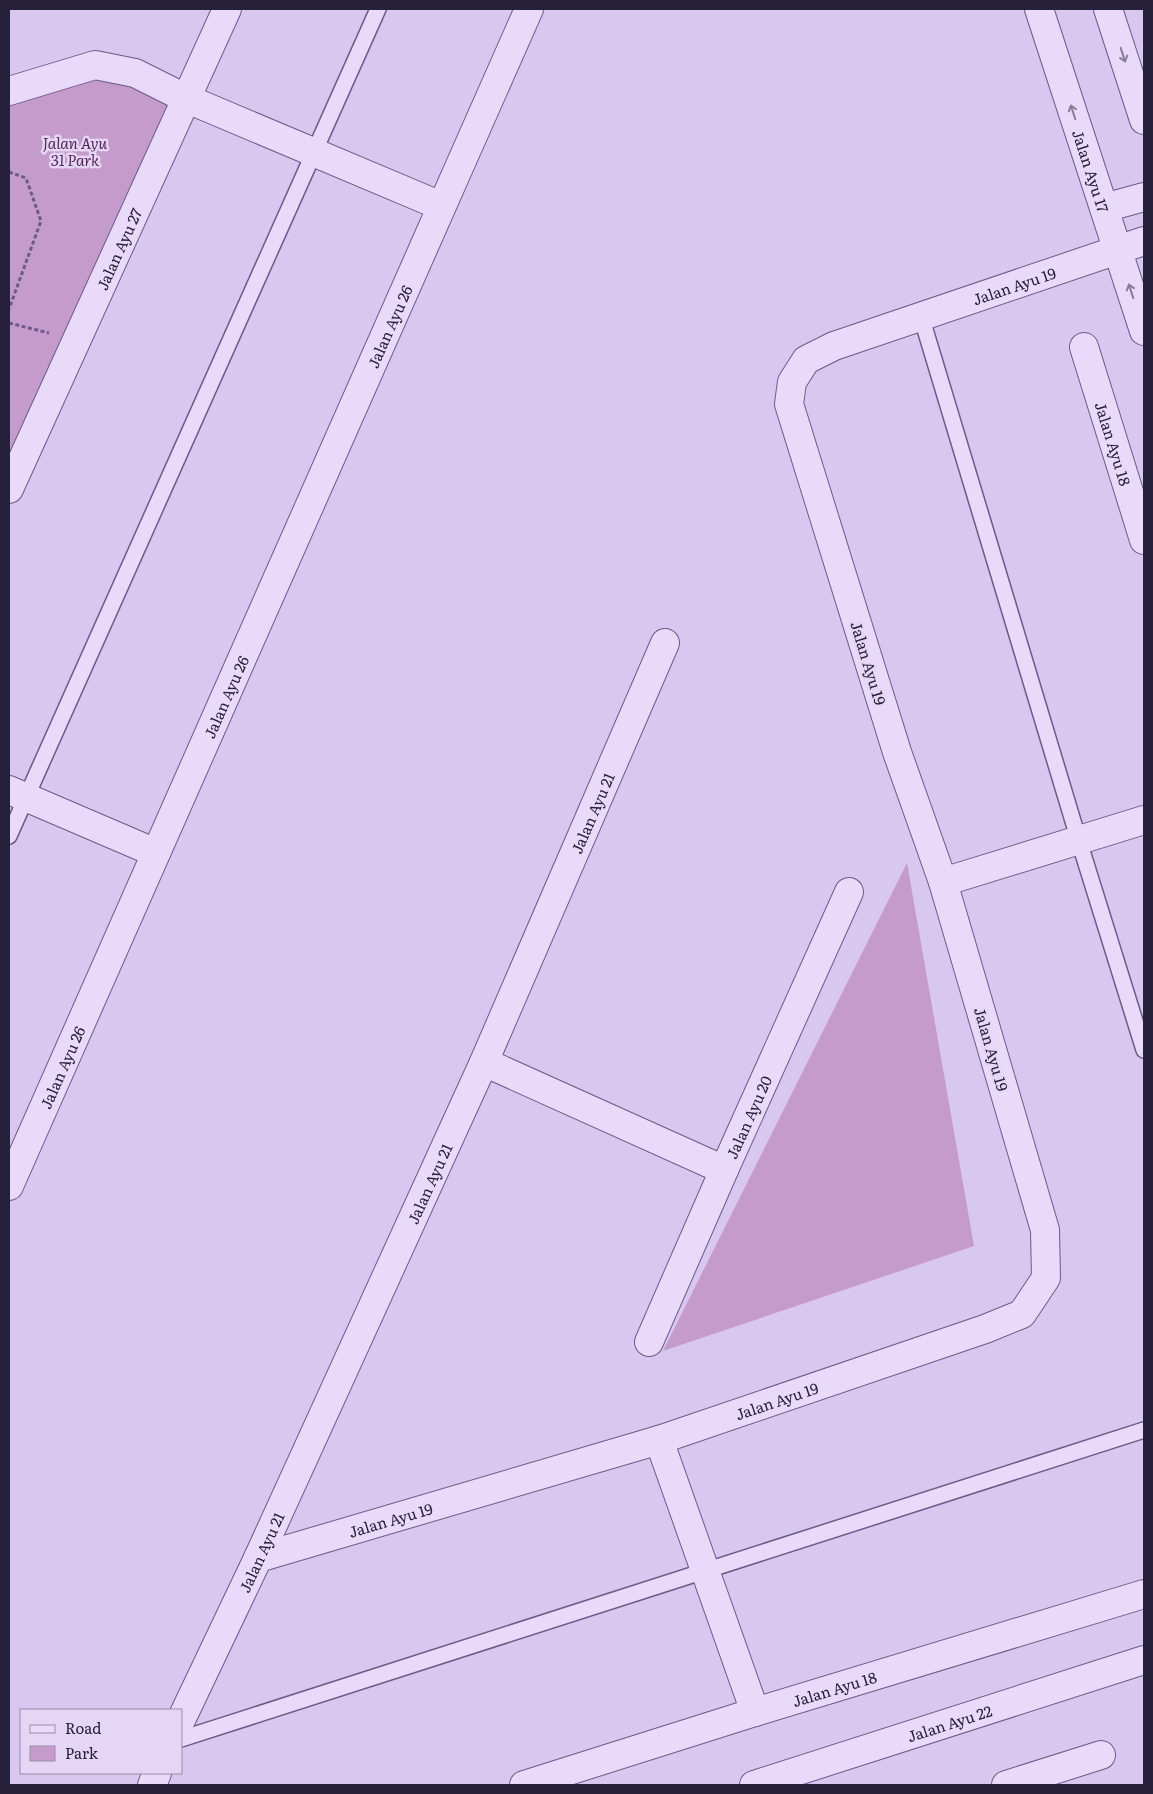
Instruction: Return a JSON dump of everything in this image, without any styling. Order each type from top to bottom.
[{"type":"street","name":"Jalan Ayu 27","points":[[9,489],[227,9]]},
{"type":"street","name":"Jalan Ayu 26","points":[[9,1186],[528,9]]},
{"type":"street","name":"Jalan Ayu 17","points":[[1039,9],[1144,331]]},
{"type":"street","points":[[1108,9],[1144,120]]},
{"type":"street","points":[[9,91],[95,65],[134,74],[185,98],[441,206]]},
{"type":"street","points":[[1104,208],[1144,196]]},
{"type":"street","name":"Jalan Ayu 19","points":[[258,1558],[659,1440],[985,1329],[1022,1314],[1046,1278],[1046,1230],[943,882],[897,752],[789,404],[792,382],[806,360],[834,346],[1144,241]]},
{"type":"street","name":"Jalan Ayu 18","points":[[1084,347],[1144,540]]},
{"type":"street","name":"Jalan Ayu 21","points":[[182,1718],[258,1558],[484,1062],[666,643]]},
{"type":"street","points":[[18,794],[156,853]]},
{"type":"street","points":[[943,882],[1144,820]]},
{"type":"street","name":"Jalan Ayu 20","points":[[649,1342],[849,892]]},
{"type":"street","points":[[484,1062],[724,1170]]},
{"type":"street","points":[[659,1440],[756,1712]]},
{"type":"street","name":"Jalan Ayu 18","points":[[524,1785],[1144,1594]]},
{"type":"street","name":"Jalan Ayu 22","points":[[754,1785],[1144,1660]]},
{"type":"street","points":[[1006,1785],[1101,1755]]},
{"type":"lane","points":[[9,836],[18,794],[378,9]]},
{"type":"lane","points":[[921,316],[1144,1050]]},
{"type":"lane","points":[[182,1740],[1144,1430]]},
{"type":"path","points":[[9,172],[26,178],[40,221],[9,308]]},
{"type":"path","points":[[9,323],[64,337],[75,342]]},
{"type":"green space","name":"Jalan Ayu 31 Park","points":[[89,77],[129,84],[170,104],[9,459],[9,102]]},
{"type":"green space","points":[[907,863],[974,1246],[663,1351]]}]
